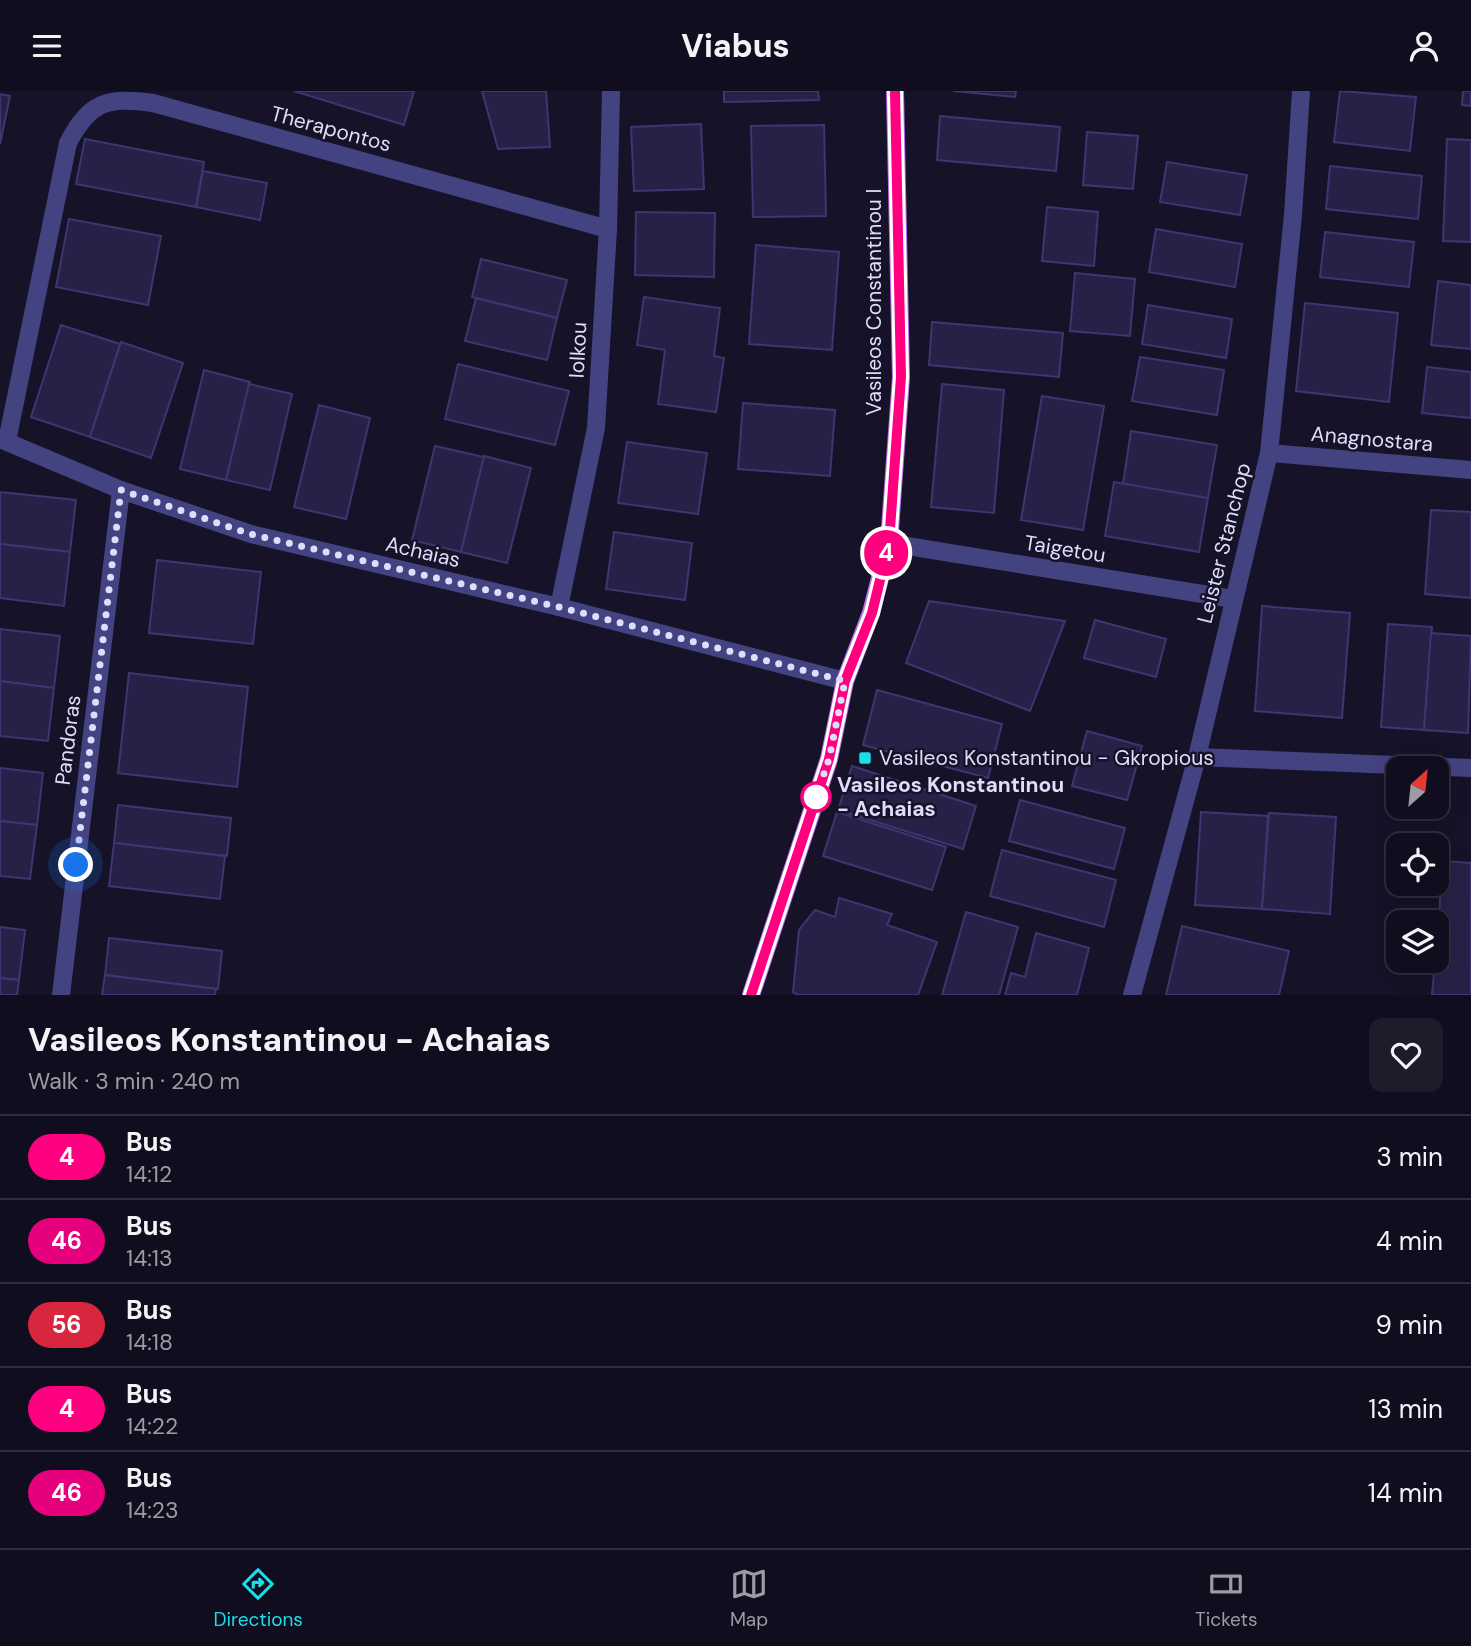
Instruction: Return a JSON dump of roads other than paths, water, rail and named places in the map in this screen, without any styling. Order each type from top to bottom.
[{"type":"main road","name":"Vasileos Constantinou I","points":[[751,995],[829,759],[845,681],[872,613],[889,543],[901,377],[895,91]]},
{"type":"street","name":"Iolkou","points":[[559,607],[596,428],[608,229],[611,91]]},
{"type":"street","name":"Leister Stanchop","points":[[1132,995],[1197,757],[1269,453],[1293,215],[1301,91]]},
{"type":"street","name":"Therapontos","points":[[3,440],[68,143],[78,123],[97,105],[126,99],[153,103],[608,229]]},
{"type":"street","name":"Achaias","points":[[3,440],[121,490],[250,534],[559,607],[845,681]]},
{"type":"street","name":"Anagnostara","points":[[1269,453],[1471,470]]},
{"type":"street","name":"Pandoras","points":[[61,995],[121,490]]},
{"type":"street","name":"Taigetou","points":[[889,543],[1233,599]]},
{"type":"street","points":[[1197,757],[1471,768]]},
{"type":"place","name":"Vasileos Konstantinou - Gkropious","points":[[865,758]]},
{"type":"place","name":"Vasileos Konstantinou - Achaias","points":[[816,797]]}]
